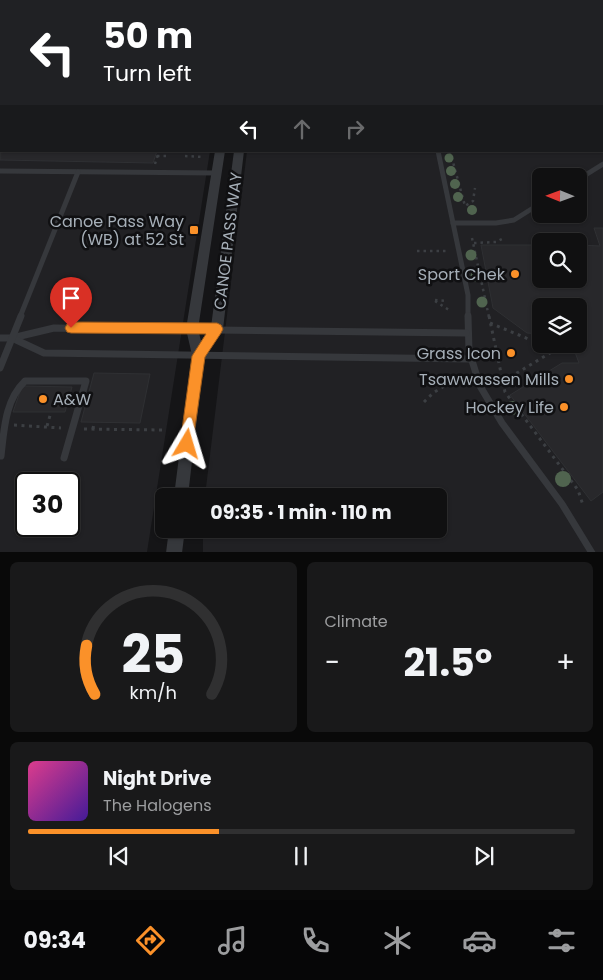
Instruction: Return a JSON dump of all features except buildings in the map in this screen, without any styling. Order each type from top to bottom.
[{"type":"street","name":"CANOE PASS WAY","points":[[182,488],[198,356],[192,329],[220,152]]},
{"type":"street","name":"CANOE PASS WAY","points":[[198,356],[217,329],[239,152]]},
{"type":"street","points":[[174,552],[175,538]]},
{"type":"lane","points":[[438,152],[468,295],[469,311],[466,333],[470,359],[494,412],[571,518],[592,552]]},
{"type":"lane","points":[[588,173],[603,164]]},
{"type":"lane","points":[[0,171],[216,173]]},
{"type":"lane","points":[[0,368],[78,172]]},
{"type":"lane","points":[[453,223],[496,223],[514,220],[532,209]]},
{"type":"lane","points":[[0,338],[12,338],[54,328],[466,333]]},
{"type":"lane","points":[[12,338],[44,353],[470,359]]},
{"type":"lane","points":[[1,456],[4,421],[17,386],[24,380],[86,381],[64,458]]},
{"type":"path","points":[[450,152],[465,206],[473,201],[475,188]]},
{"type":"path","points":[[157,156],[168,156]]},
{"type":"path","points":[[185,156],[204,157]]},
{"type":"path","points":[[472,238],[505,392],[578,490],[583,505]]},
{"type":"path","points":[[474,243],[496,242],[502,239]]},
{"type":"path","points":[[417,250],[447,251]]},
{"type":"path","points":[[468,251],[475,251]]},
{"type":"path","points":[[446,300],[434,301],[449,310]]},
{"type":"path","points":[[490,324],[532,341]]},
{"type":"path","points":[[502,382],[550,353]]},
{"type":"path","points":[[424,402],[433,393],[451,382]]},
{"type":"path","points":[[47,426],[51,412]]},
{"type":"path","points":[[92,429],[94,422]]},
{"type":"path","points":[[13,425],[47,426],[64,429]]},
{"type":"path","points":[[80,429],[163,430]]},
{"type":"shaded area","points":[[0,152],[210,152],[157,488],[155,488],[155,501],[147,552],[0,552]]},
{"type":"shaded area","points":[[247,152],[603,152],[603,552],[203,552],[203,538],[447,538],[447,488],[206,488]]},
{"type":"place","name":"Canoe Pass Way (WB) at 52 St","points":[[194,230]]},
{"type":"place","name":"Sport Chek","points":[[515,274]]},
{"type":"place","name":"Grass Icon","points":[[511,353]]},
{"type":"place","name":"Tsawwassen Mills","points":[[569,379]]},
{"type":"place","name":"A&W","points":[[43,399]]},
{"type":"place","name":"Hockey Life","points":[[564,407]]},
{"type":"route","points":[[71,328],[217,329],[198,356],[187,444]]}]
